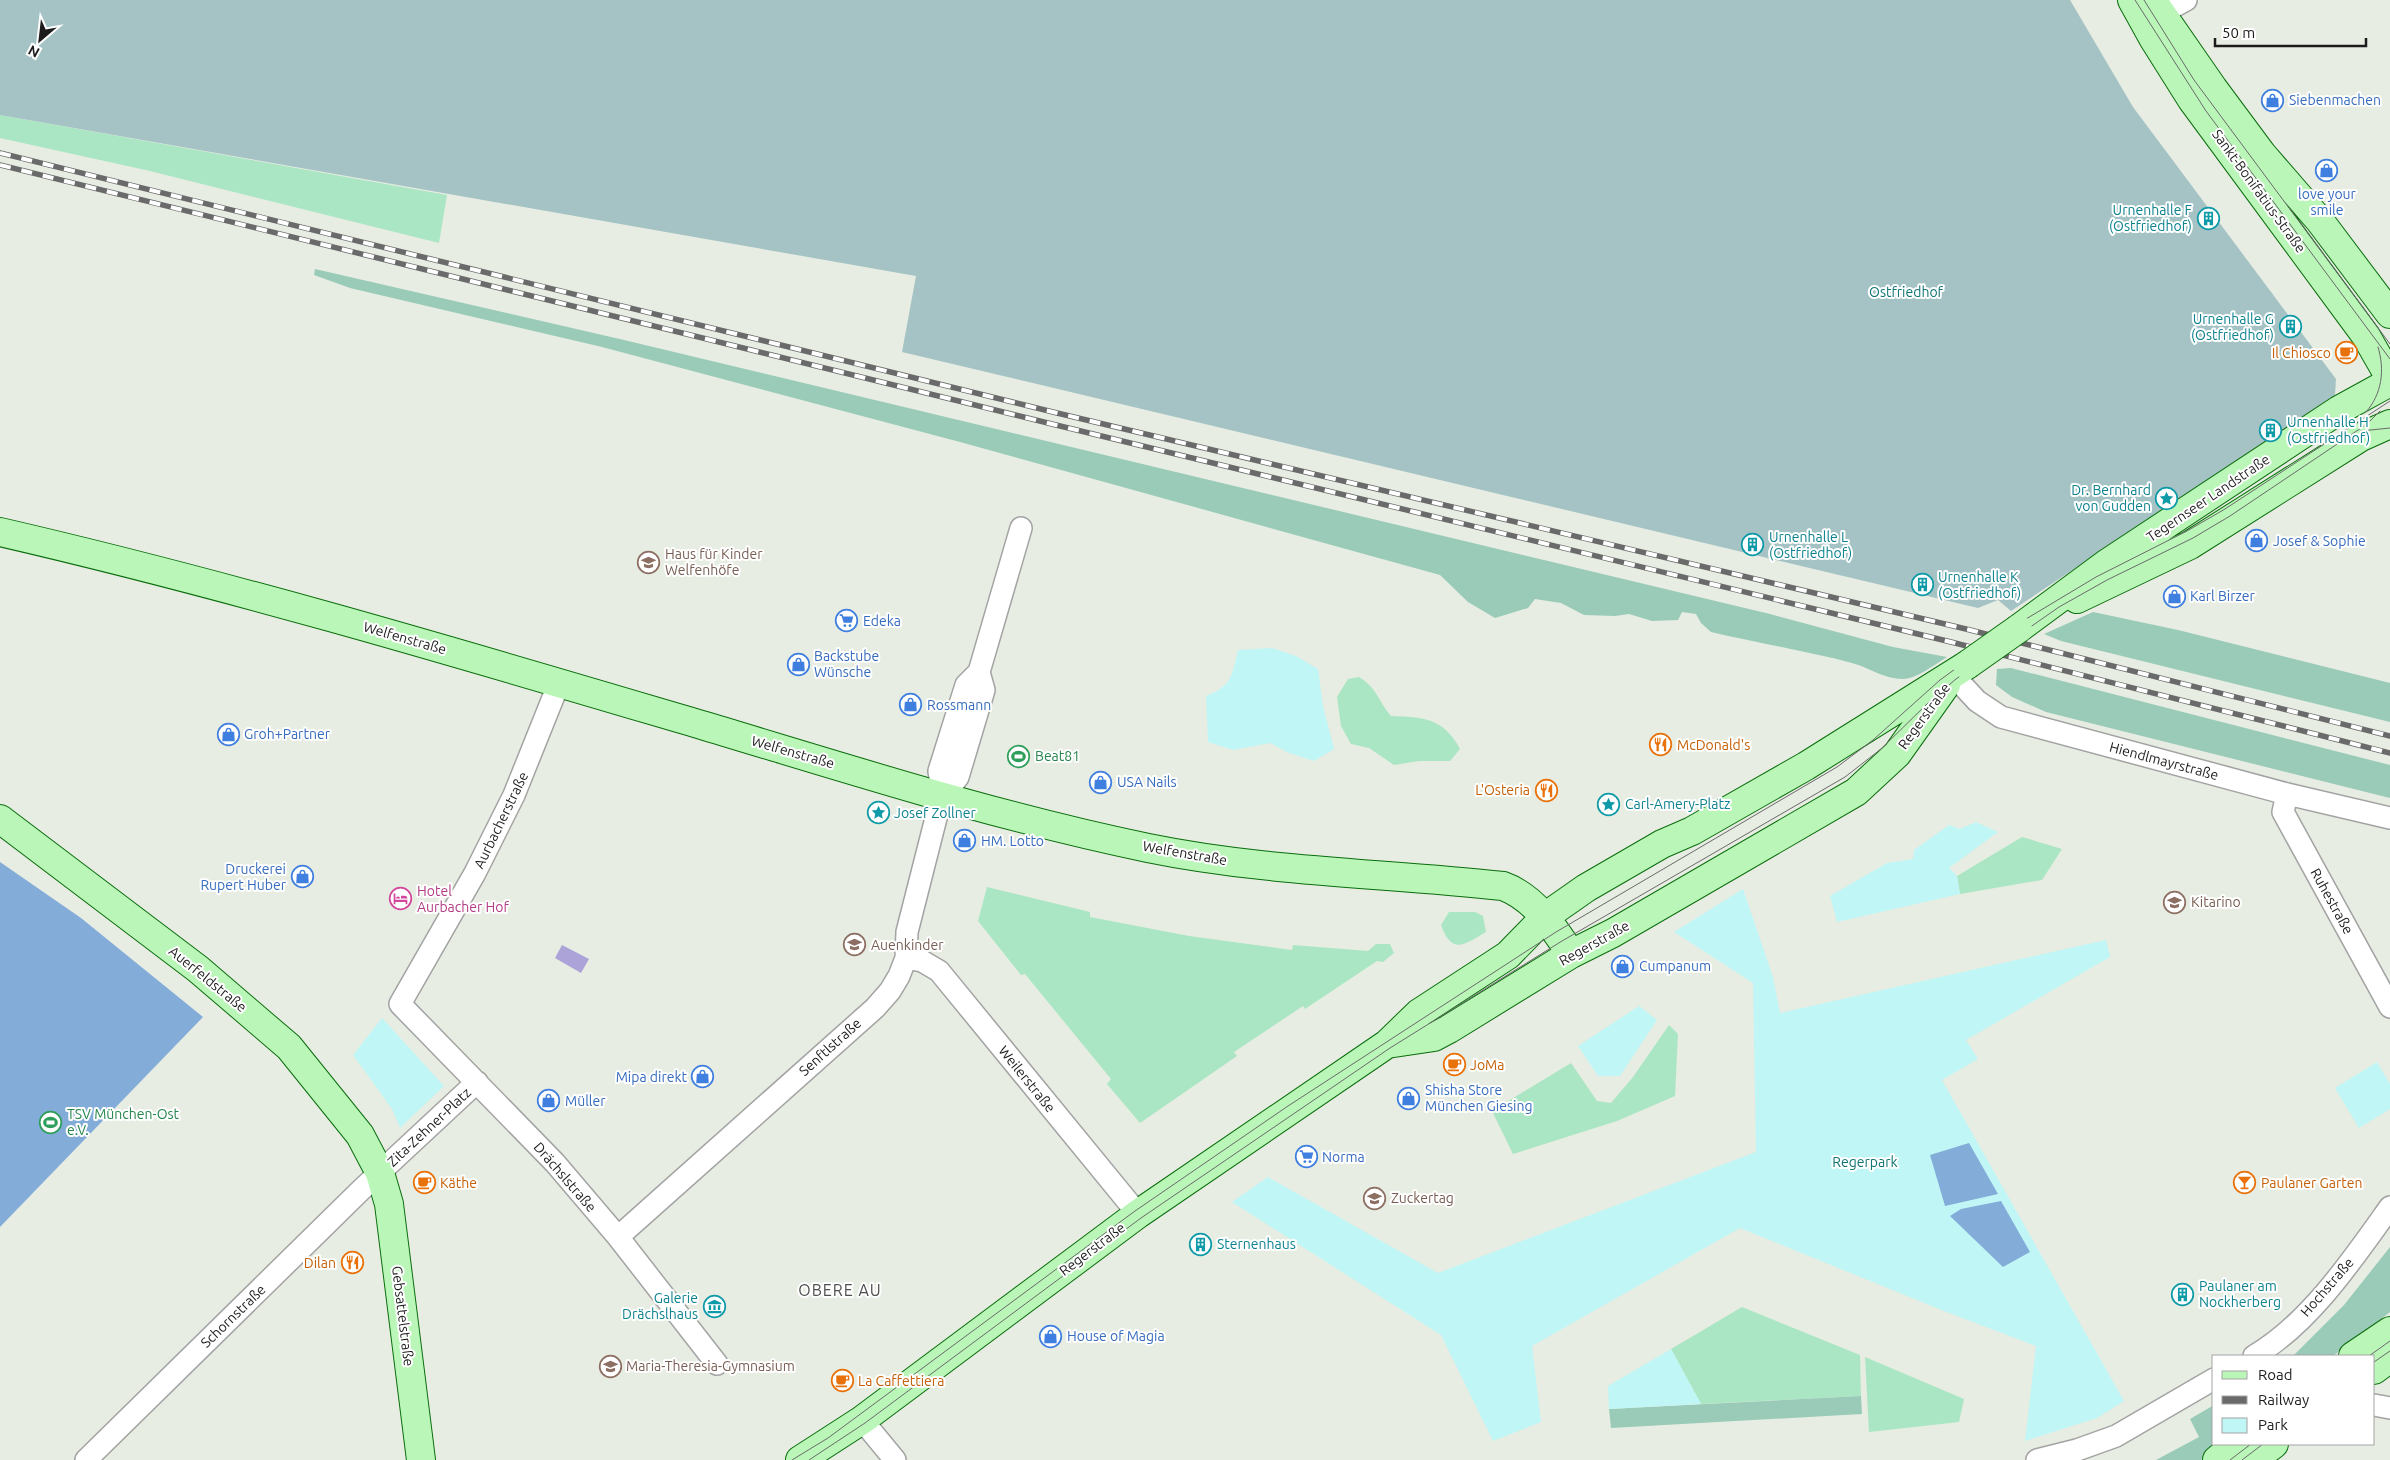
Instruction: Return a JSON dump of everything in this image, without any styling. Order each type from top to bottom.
[{"type":"main road","name":"Sankt-Bonifatius-Straße","points":[[2132,0],[2148,30],[2192,100],[2366,336],[2390,378]]},
{"type":"main road","name":"Sankt-Bonifatius-Straße","points":[[2167,4],[2212,88],[2245,132],[2320,222],[2390,314]]},
{"type":"main road","name":"Tegernseer Landstraße","points":[[1960,670],[2106,564],[2340,410],[2390,382]]},
{"type":"main road","name":"Tegernseer Landstraße","points":[[2024,625],[2119,581],[2190,545],[2361,437],[2390,424]]},
{"type":"main road","name":"Welfenstraße","points":[[0,532],[209,582],[943,796],[1096,836],[1205,857],[1312,871],[1504,886],[1514,890],[1546,916],[1571,954]]},
{"type":"main road","name":"Regerstraße","points":[[800,1460],[862,1420],[1138,1214],[1388,1044],[1418,1013],[1508,955],[1546,916],[1586,888],[1662,844],[1692,831],[1788,776],[1960,670]]},
{"type":"main road","name":"Regerstraße","points":[[1388,1044],[1434,1037],[1449,1029],[1571,954],[1613,933],[1856,792],[1897,754],[1960,670]]},
{"type":"main road","name":"Auerfeldstraße","points":[[0,819],[198,969],[289,1046],[347,1117],[380,1173]]},
{"type":"main road","name":"Gebsattelstraße","points":[[380,1173],[389,1204],[421,1460]]},
{"type":"main road","points":[[2354,1355],[2390,1330]]},
{"type":"main road","points":[[2375,1369],[2390,1358]]},
{"type":"main road","points":[[2217,1460],[2235,1445]]},
{"type":"main road","points":[[2253,1460],[2273,1445]]},
{"type":"street","points":[[943,796],[939,771],[966,685],[979,672],[1021,528]]},
{"type":"street","name":"Hiendlmayrstraße","points":[[1960,670],[1977,701],[2001,717],[2287,794],[2390,818]]},
{"type":"street","name":"Aurbacherstraße","points":[[402,1004],[475,873],[514,795],[559,683]]},
{"type":"street","name":"Ruhestraße","points":[[2287,794],[2283,812],[2390,1007]]},
{"type":"street","name":"Senftlstraße","points":[[618,1237],[874,1008],[895,983],[906,958],[906,932],[943,796]]},
{"type":"street","name":"Weilerstraße","points":[[906,958],[922,961],[939,972],[1138,1214]]},
{"type":"street","name":"Drächslstraße","points":[[402,1004],[400,1004],[555,1163],[618,1237],[717,1364]]},
{"type":"street","name":"Zita-Zehner-Platz","points":[[380,1173],[477,1082]]},
{"type":"street","name":"Schornstraße","points":[[86,1460],[380,1173]]},
{"type":"street","name":"Hochstraße","points":[[2256,1355],[2276,1342],[2337,1279],[2390,1207]]},
{"type":"street","points":[[2036,1460],[2077,1450],[2116,1436],[2212,1380]]},
{"type":"street","points":[[2375,1405],[2390,1408]]},
{"type":"street","points":[[862,1420],[895,1460]]},
{"type":"green space","name":"Ostfriedhof","points":[[0,0],[2070,0],[2133,107],[2336,379],[2335,395],[2011,611],[1998,600],[1978,608],[902,352],[916,276],[0,115]]},
{"type":"green space","points":[[0,115],[447,195],[439,243],[150,171],[0,138]]},
{"type":"green space","points":[[315,269],[624,340],[1770,614],[1893,647],[1947,657],[1914,677],[1896,679],[1852,663],[1711,632],[1701,623],[1696,614],[1682,612],[1678,620],[1652,621],[1629,614],[1615,616],[1584,615],[1561,603],[1535,599],[1528,608],[1495,618],[1468,602],[1440,575],[960,442],[602,347],[350,288],[314,275]]},
{"type":"green space","points":[[2093,612],[2178,630],[2390,683],[2390,722],[2061,641],[2044,634]]},
{"type":"green space","points":[[1272,648],[1296,656],[1318,669],[1323,706],[1334,749],[1314,761],[1289,753],[1270,743],[1233,750],[1208,742],[1206,696],[1221,688],[1230,679],[1238,650]]},
{"type":"green space","points":[[2011,668],[2390,765],[2390,798],[2046,712],[2012,697],[1996,685],[1997,669]]},
{"type":"green space","points":[[1359,677],[1370,686],[1391,716],[1413,717],[1432,721],[1447,731],[1460,749],[1450,761],[1419,761],[1394,765],[1369,748],[1351,744],[1341,726],[1337,697],[1348,679]]},
{"type":"green space","points":[[1976,822],[1998,832],[1949,868],[1957,876],[1960,894],[1837,922],[1830,896],[1887,863],[1913,859],[1914,850],[1949,825],[1960,829]]},
{"type":"green space","points":[[2022,837],[2062,849],[2042,880],[1960,894],[1957,876]]},
{"type":"green space","points":[[987,887],[1090,912],[1090,917],[1189,936],[1292,950],[1293,945],[1368,951],[1376,944],[1390,944],[1394,953],[1383,962],[1377,961],[1305,1009],[1303,1006],[1234,1052],[1237,1056],[1140,1123],[1107,1084],[1111,1079],[1025,974],[1021,975],[978,921]]},
{"type":"green space","name":"Regerpark","points":[[1743,889],[1773,977],[1780,1013],[2106,940],[2110,957],[1966,1040],[1978,1059],[1942,1080],[2124,1401],[2097,1418],[2025,1441],[2036,1346],[1944,1311],[1740,1228],[1532,1346],[1541,1422],[1493,1441],[1441,1335],[1232,1202],[1268,1177],[1438,1273],[1756,1152],[1753,983],[1674,932]]},
{"type":"green space","points":[[1449,912],[1475,912],[1483,916],[1486,932],[1460,945],[1455,944],[1445,935],[1441,925]]},
{"type":"green space","points":[[1639,1006],[1657,1020],[1620,1076],[1598,1076],[1578,1046]]},
{"type":"green space","points":[[382,1018],[444,1086],[400,1128],[392,1109],[353,1055]]},
{"type":"green space","points":[[1669,1025],[1678,1034],[1675,1096],[1617,1121],[1513,1154],[1492,1111],[1571,1063],[1597,1101],[1611,1103],[1633,1077]]},
{"type":"green space","points":[[2377,1062],[2390,1084],[2390,1109],[2359,1128],[2335,1088]]},
{"type":"green space","points":[[2390,1247],[2390,1312],[2334,1355],[2294,1355],[2344,1305]]},
{"type":"green space","points":[[1742,1307],[1860,1355],[1861,1396],[1701,1404],[1671,1349]]},
{"type":"green space","points":[[1671,1349],[1701,1404],[1609,1409],[1608,1386]]},
{"type":"green space","points":[[1865,1357],[1964,1399],[1959,1422],[1869,1432]]},
{"type":"green space","points":[[1861,1396],[1862,1414],[1611,1428],[1609,1409]]},
{"type":"green space","points":[[2212,1406],[2212,1445],[2217,1445],[2201,1460],[2156,1460],[2199,1437],[2190,1419]]},
{"type":"shaded area","name":"TSV München-Ost e.V.","points":[[0,862],[81,918],[203,1017],[0,1227]]},
{"type":"shaded area","points":[[562,945],[589,959],[581,973],[555,958]]},
{"type":"shaded area","points":[[1969,1143],[1998,1194],[1945,1206],[1930,1155]]},
{"type":"shaded area","points":[[2001,1201],[2030,1252],[2003,1267],[1950,1216],[1961,1209]]},
{"type":"tram line","points":[[2135,0],[2206,111],[2390,359]]},
{"type":"tram line","points":[[2144,0],[2194,80],[2390,344]]},
{"type":"tram line","points":[[2366,412],[2376,397],[2381,381],[2378,347]]},
{"type":"tram line","points":[[792,1460],[828,1438],[1135,1211],[1288,1106],[1556,932],[1837,767],[1873,740],[1940,680],[2016,625],[2096,577],[2187,531],[2225,509],[2390,401]]},
{"type":"tram line","points":[[809,1460],[865,1423],[1141,1218],[1390,1048],[1562,941],[1845,777],[1881,749],[1930,701],[1956,679],[2059,607],[2107,580],[2193,538],[2230,516],[2367,424],[2380,411]]},
{"type":"tram line","points":[[2361,431],[2390,428]]},
{"type":"tram line","points":[[2370,1355],[2390,1341]]},
{"type":"tram line","points":[[2375,1361],[2390,1351]]},
{"type":"tram line","points":[[2230,1460],[2250,1445]]},
{"type":"tram line","points":[[2242,1460],[2262,1445]]},
{"type":"railway","points":[[0,153],[1057,413],[1966,629],[2390,736]]},
{"type":"railway","points":[[0,165],[1056,425],[1951,642],[2390,753]]},
{"type":"place","name":"Siebenmachen","points":[[2273,100]]},
{"type":"place","name":"love your smile","points":[[2327,171]]},
{"type":"place","name":"Urnenhalle F (Ostfriedhof)","points":[[2208,218]]},
{"type":"place","name":"Urnenhalle G (Ostfriedhof)","points":[[2290,327]]},
{"type":"place","name":"Il Chiosco","points":[[2347,353]]},
{"type":"place","name":"Urnenhalle H (Ostfriedhof)","points":[[2271,430]]},
{"type":"place","name":"Dr. Bernhard von Gudden","points":[[2167,498]]},
{"type":"place","name":"Josef & Sophie","points":[[2257,541]]},
{"type":"place","name":"Urnenhalle L (Ostfriedhof)","points":[[1753,545]]},
{"type":"place","name":"Haus für Kinder Welfenhöfe","points":[[649,562]]},
{"type":"place","name":"Urnenhalle K (Ostfriedhof)","points":[[1922,585]]},
{"type":"place","name":"Karl Birzer","points":[[2174,596]]},
{"type":"place","name":"Edeka","points":[[847,621]]},
{"type":"place","name":"Backstube Wünsche","points":[[798,664]]},
{"type":"place","name":"Rossmann","points":[[911,705]]},
{"type":"place","name":"Groh+Partner","points":[[228,734]]},
{"type":"place","name":"McDonald's","points":[[1661,745]]},
{"type":"place","name":"Beat81","points":[[1019,756]]},
{"type":"place","name":"USA Nails","points":[[1101,782]]},
{"type":"place","name":"L'Osteria","points":[[1546,790]]},
{"type":"place","name":"Carl-Amery-Platz","points":[[1609,804]]},
{"type":"place","name":"Josef Zollner","points":[[878,813]]},
{"type":"place","name":"HM. Lotto","points":[[965,841]]},
{"type":"place","name":"Druckerei Rupert Huber","points":[[302,877]]},
{"type":"place","name":"Hotel Aurbacher Hof","points":[[401,899]]},
{"type":"place","name":"Kitarino","points":[[2175,902]]},
{"type":"place","name":"Auenkinder","points":[[855,945]]},
{"type":"place","name":"Cumpanum","points":[[1623,966]]},
{"type":"place","name":"JoMa","points":[[1454,1065]]},
{"type":"place","name":"Mipa direkt","points":[[703,1077]]},
{"type":"place","name":"Shisha Store München Giesing","points":[[1409,1098]]},
{"type":"place","name":"Müller","points":[[549,1101]]},
{"type":"place","name":"TSV München-Ost e.V.","points":[[51,1122]]},
{"type":"place","name":"Norma","points":[[1306,1157]]},
{"type":"place","name":"Käthe","points":[[424,1183]]},
{"type":"place","name":"Paulaner Garten","points":[[2245,1183]]},
{"type":"place","name":"Zuckertag","points":[[1375,1198]]},
{"type":"place","name":"Sternenhaus","points":[[1201,1244]]},
{"type":"place","name":"Dilan","points":[[352,1263]]},
{"type":"place","name":"Paulaner am Nockherberg","points":[[2183,1294]]},
{"type":"place","name":"Galerie Drächslhaus","points":[[714,1306]]},
{"type":"place","name":"House of Magia","points":[[1051,1336]]},
{"type":"place","name":"Maria-Theresia-Gymnasium","points":[[610,1366]]},
{"type":"place","name":"La Caffettiera","points":[[842,1381]]},
{"type":"district","name":"OBERE AU","points":[[840,1290]]}]
